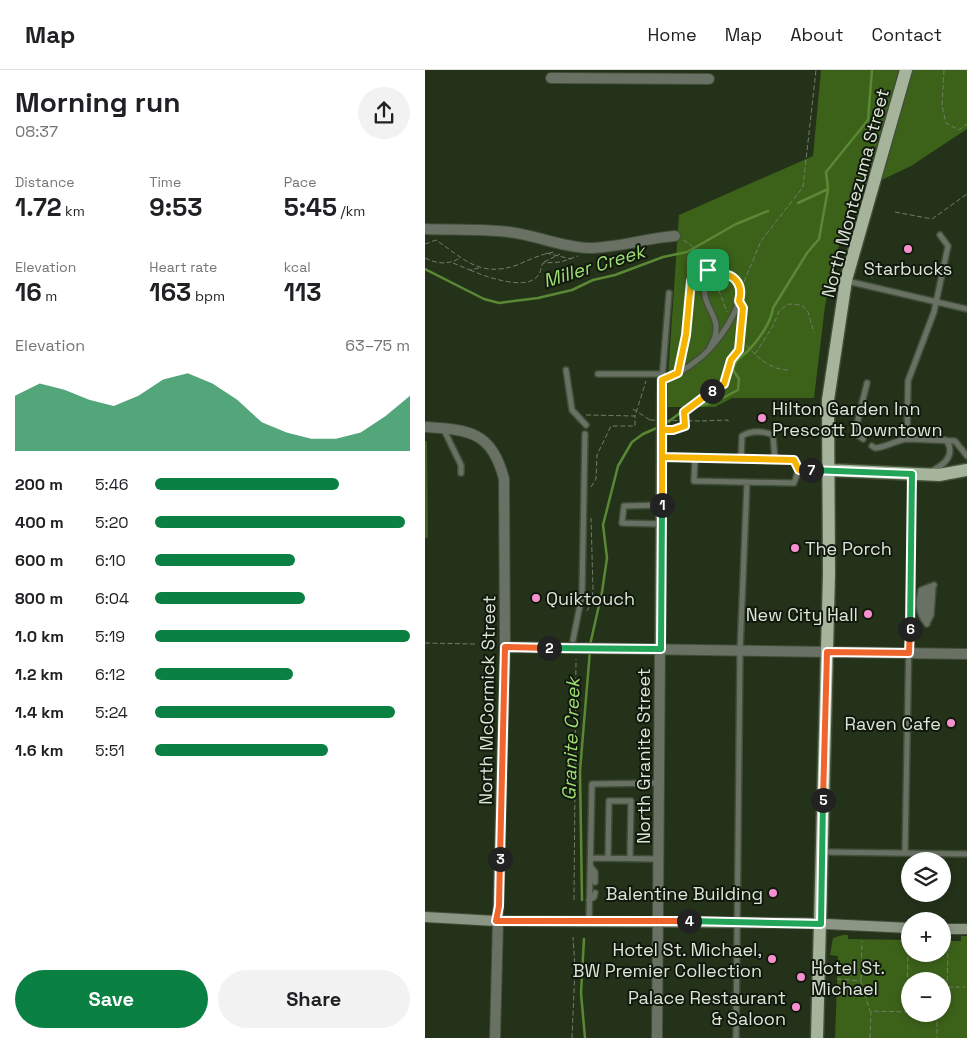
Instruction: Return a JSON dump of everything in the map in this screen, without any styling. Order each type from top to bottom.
[{"type":"main road","name":"North Montezuma Street","points":[[817,1038],[827,652],[828,400],[846,280],[906,70]]},
{"type":"main road","points":[[828,470],[939,475],[967,470]]},
{"type":"main road","points":[[425,917],[496,921],[738,922],[901,928]]},
{"type":"main road","points":[[951,929],[967,929]]},
{"type":"street","points":[[551,78],[661,74],[709,80]]},
{"type":"street","points":[[425,230],[510,232],[560,245],[589,248],[615,246],[652,238],[678,238]]},
{"type":"street","name":"North Granite Street","points":[[657,1038],[662,377]]},
{"type":"street","name":"North McCormick Street","points":[[425,427],[443,428],[474,434],[488,444],[499,458],[504,479],[505,647],[499,903],[496,921],[495,1038]]},
{"type":"street","points":[[505,647],[967,654]]},
{"type":"lane","points":[[907,439],[908,382],[934,312],[935,300],[948,246],[940,234]]},
{"type":"lane","points":[[598,374],[662,377],[678,373],[698,360],[719,338],[739,301],[741,292],[736,279],[728,275],[708,278],[704,287],[704,295],[718,327],[716,337],[710,347]]},
{"type":"lane","points":[[846,280],[967,309]]},
{"type":"lane","points":[[662,377],[669,293]]},
{"type":"lane","points":[[566,370],[571,410],[586,425]]},
{"type":"lane","points":[[863,439],[857,428],[867,383]]},
{"type":"lane","points":[[443,428],[461,465],[461,473]]},
{"type":"lane","points":[[741,459],[742,436],[747,432],[766,432],[773,435],[775,460]]},
{"type":"lane","points":[[576,648],[582,595],[585,434]]},
{"type":"lane","points":[[872,446],[875,448],[884,447],[893,441],[907,439],[955,441],[967,456]]},
{"type":"lane","points":[[927,474],[945,464],[951,449],[945,440]]},
{"type":"lane","points":[[662,457],[794,460],[799,470],[794,483],[694,481],[695,458]]},
{"type":"lane","points":[[799,470],[828,470]]},
{"type":"lane","points":[[905,852],[912,474]]},
{"type":"lane","points":[[736,1038],[740,651],[747,482]]},
{"type":"lane","points":[[661,505],[624,506],[622,523],[661,524]]},
{"type":"lane","points":[[927,624],[923,614],[923,598],[925,591],[933,584]]},
{"type":"lane","points":[[589,921],[592,784],[660,783]]},
{"type":"lane","points":[[607,858],[609,800],[631,801],[630,859]]},
{"type":"lane","points":[[822,852],[901,853]]},
{"type":"lane","points":[[951,854],[967,854]]},
{"type":"lane","points":[[591,858],[659,859]]},
{"type":"lane","points":[[590,867],[595,872],[595,882]]},
{"type":"lane","points":[[589,900],[594,897],[595,893]]},
{"type":"path","points":[[741,292],[761,241],[803,187],[816,70]]},
{"type":"path","points":[[944,70],[942,106],[946,123],[959,130],[967,124]]},
{"type":"path","points":[[895,212],[932,219],[967,194]]},
{"type":"path","points":[[425,244],[436,240],[460,258],[479,268],[489,270],[499,270],[545,253],[563,251]]},
{"type":"path","points":[[690,244],[713,277],[730,319]]},
{"type":"path","points":[[425,258],[433,262],[452,262],[493,279],[518,282],[531,280],[539,275],[543,263],[554,256],[567,252]]},
{"type":"path","points":[[543,263],[573,259],[583,253],[575,252]]},
{"type":"path","points":[[545,253],[573,259]]},
{"type":"path","points":[[452,262],[460,258]]},
{"type":"path","points":[[470,270],[479,268]]},
{"type":"path","points":[[678,373],[686,335],[691,281],[708,270]]},
{"type":"path","points":[[869,274],[874,280]]},
{"type":"path","points":[[662,430],[673,430],[685,426],[684,412],[724,384],[731,360],[739,350],[743,308],[739,301]]},
{"type":"path","points":[[755,354],[773,326],[779,311],[788,304],[802,305],[808,312],[814,333]]},
{"type":"path","points":[[740,339],[767,365],[778,370],[789,370]]},
{"type":"path","points":[[589,491],[595,478],[597,456],[611,426],[635,426],[635,416],[646,380],[662,377]]},
{"type":"path","points":[[633,408],[650,420],[728,420],[728,422]]},
{"type":"path","points":[[586,425],[586,415],[635,416]]},
{"type":"path","points":[[425,643],[475,644]]},
{"type":"path","points":[[574,900],[576,648]]},
{"type":"path","points":[[572,1038],[575,968],[573,937]]},
{"type":"path","points":[[862,941],[861,980],[871,1011],[870,1038]]},
{"type":"path","points":[[837,979],[861,980]]},
{"type":"path","points":[[951,987],[965,988]]},
{"type":"path","points":[[871,1011],[901,1012]]},
{"type":"path","points":[[937,1022],[937,1038]]},
{"type":"green space","points":[[821,70],[967,70],[967,129],[911,166],[856,192],[834,262],[825,306],[814,398],[732,398],[715,407],[666,407],[679,215],[813,156]]},
{"type":"green space","points":[[425,441],[427,441],[428,538],[425,538]]},
{"type":"green space","points":[[848,935],[848,939],[901,940],[901,962],[951,962],[951,941],[961,941],[961,936],[967,936],[967,1038],[835,1038],[838,956],[830,955],[833,938]]},
{"type":"waterway","name":"Granite Creek","points":[[664,425],[684,410],[717,401],[738,390],[739,379],[733,370],[735,364],[760,337],[770,320],[773,308],[807,253],[819,239],[828,189],[826,172],[868,120],[872,70]]},
{"type":"waterway","name":"Miller Creek","points":[[798,203],[828,189]]},
{"type":"waterway","name":"Miller Creek","points":[[425,269],[484,299],[499,303],[538,298],[572,290],[593,280],[615,275],[663,257],[687,252],[736,224],[768,211]]},
{"type":"waterway","name":"Granite Creek","points":[[590,645],[602,592],[607,558],[603,525],[618,466],[632,442],[643,434],[659,427]]},
{"type":"waterway","name":"Granite Creek","points":[[582,900],[580,771],[590,650]]},
{"type":"waterway","name":"Granite Creek","points":[[584,939],[581,993],[585,1038]]},
{"type":"place","name":"Starbucks","points":[[908,249]]},
{"type":"place","name":"Hilton Garden Inn Prescott Downtown","points":[[762,418]]},
{"type":"place","name":"The Porch","points":[[795,548]]},
{"type":"place","name":"Quiktouch","points":[[536,598]]},
{"type":"place","name":"New City Hall","points":[[868,614]]},
{"type":"place","name":"Raven Cafe","points":[[951,723]]},
{"type":"place","name":"Balentine Building","points":[[773,893]]},
{"type":"place","name":"Hotel St. Michael, BW Premier Collection","points":[[772,959]]},
{"type":"place","name":"Hotel St. Michael","points":[[801,977]]},
{"type":"place","name":"Palace Restaurant & Saloon","points":[[796,1007]]},
{"type":"route","points":[[708,270],[713,277],[728,275],[736,279],[740,284],[739,301],[743,308],[739,350],[731,360],[724,384],[684,412],[685,426],[673,430],[662,430],[662,457],[794,460],[799,470],[912,474],[909,653],[827,652],[821,924],[672,921],[496,921],[499,906],[505,647],[661,649],[662,380],[678,373],[686,335],[691,281],[708,270]]}]
